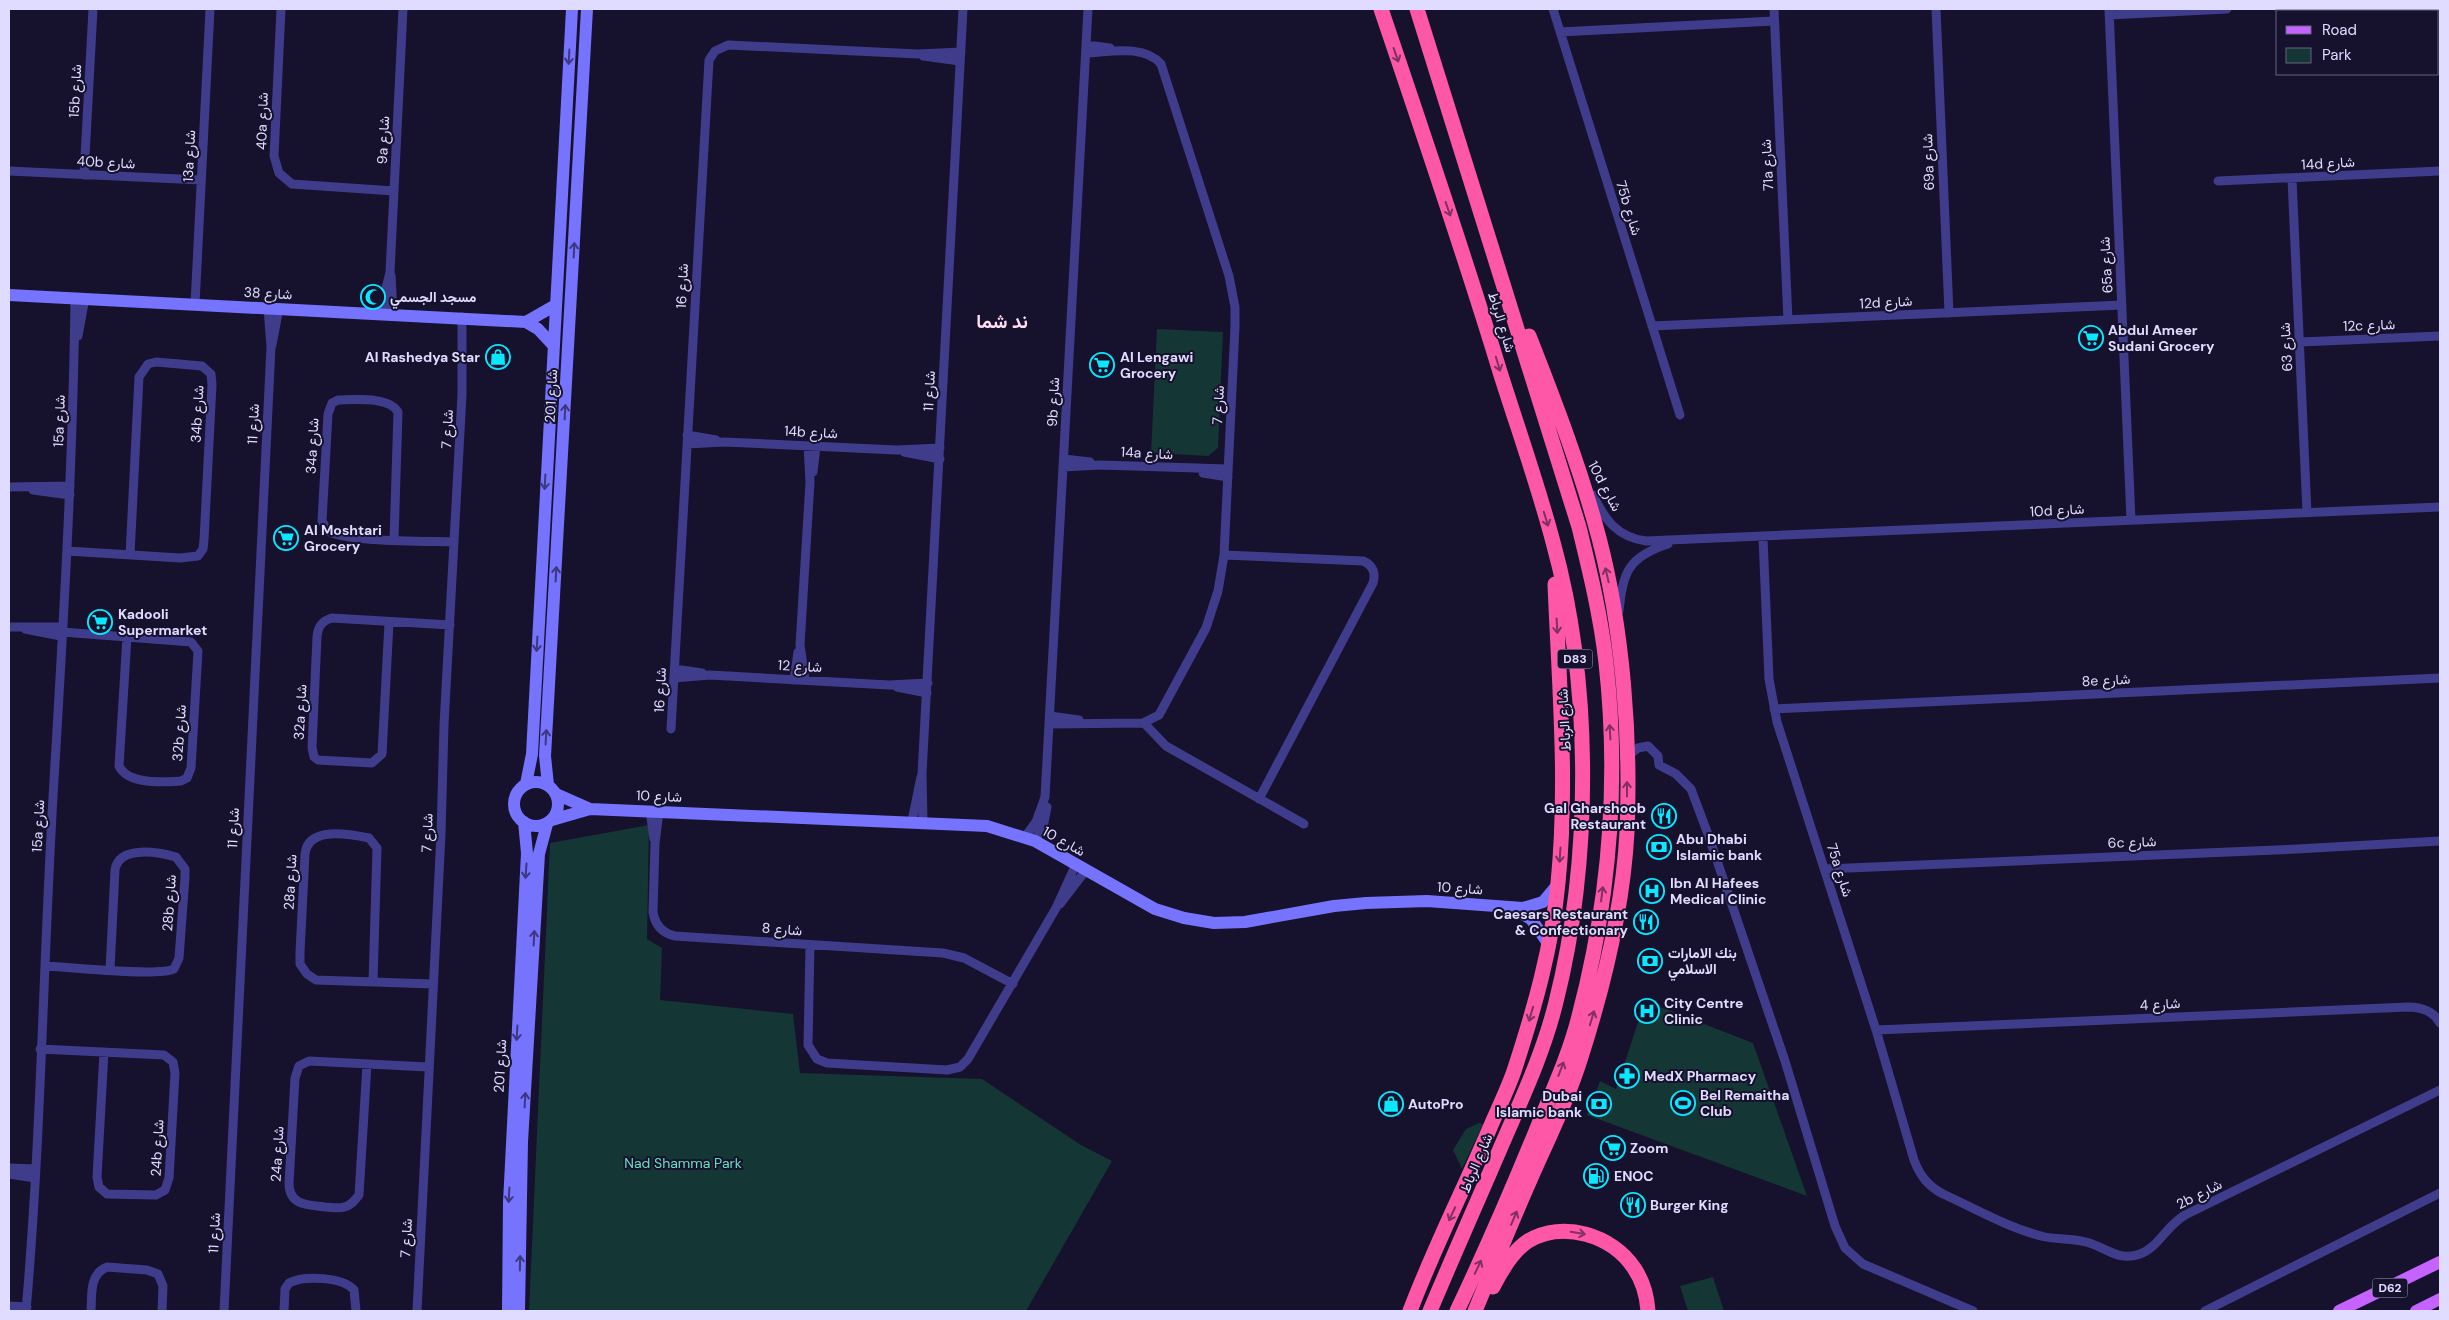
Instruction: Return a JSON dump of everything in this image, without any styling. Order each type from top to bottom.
[{"type":"highway","name":"شارع الرباط","points":[[1381,9],[1469,272],[1554,543],[1572,636],[1581,731],[1582,778],[1579,856],[1568,946],[1556,1005],[1536,1067],[1430,1311]]},
{"type":"highway","name":"شارع الرباط","points":[[1417,9],[1579,527],[1593,585],[1606,664],[1612,766],[1610,825],[1597,936],[1570,1046],[1490,1243],[1458,1311]]},
{"type":"highway","points":[[1475,1311],[1562,1108],[1580,1060],[1598,1000],[1617,913],[1627,834],[1627,756],[1616,629],[1599,540],[1572,453],[1530,336],[1498,265]]},
{"type":"highway","points":[[1410,1311],[1422,1279],[1513,1073],[1540,982],[1548,943],[1558,884],[1563,771],[1554,543]]},
{"type":"highway","points":[[1482,1311],[1507,1264],[1528,1241],[1551,1233],[1574,1231],[1597,1238],[1617,1249],[1634,1268],[1646,1293],[1648,1311]]},
{"type":"highway","points":[[1400,1311],[1408,1296],[1422,1279]]},
{"type":"main road","name":"D62","points":[[2339,1311],[2440,1262]]},
{"type":"main road","name":"D62","points":[[2416,1311],[2440,1299]]},
{"type":"street","name":"15b شارع","points":[[84,175],[93,9]]},
{"type":"street","name":"13a شارع","points":[[195,304],[210,9]]},
{"type":"street","name":"40a شارع","points":[[280,9],[274,156],[279,173],[292,184],[394,191]]},
{"type":"street","name":"9a شارع","points":[[388,314],[386,288],[390,272],[403,9]]},
{"type":"street","name":"شارع 201","points":[[526,784],[532,754],[554,306],[572,9]]},
{"type":"street","name":"شارع 201","points":[[552,790],[545,756],[587,9]]},
{"type":"street","name":"شارع 11","points":[[918,821],[928,683],[963,9]]},
{"type":"street","name":"9b شارع","points":[[1030,839],[1045,797],[1088,9]]},
{"type":"street","name":"75b شارع","points":[[1553,9],[1680,415]]},
{"type":"street","name":"71a شارع","points":[[1774,9],[1788,320]]},
{"type":"street","name":"69a شارع","points":[[1936,9],[1949,313]]},
{"type":"street","points":[[2109,12],[2227,9]]},
{"type":"street","name":"65a شارع","points":[[2109,12],[2131,520]]},
{"type":"street","points":[[1560,32],[1774,21]]},
{"type":"street","name":"شارع 16","points":[[672,729],[708,65],[711,55],[719,48],[728,44],[918,54],[961,52]]},
{"type":"street","name":"شارع 7","points":[[1086,49],[1147,54],[1158,61],[1163,68],[1232,287],[1235,327],[1224,555],[1218,591],[1206,628],[1164,709],[1156,718]]},
{"type":"street","name":"شارع 16","points":[[918,54],[960,61]]},
{"type":"street","name":"40b شارع","points":[[9,171],[201,180]]},
{"type":"street","name":"14d شارع","points":[[2218,181],[2440,171]]},
{"type":"street","name":"شارع 63","points":[[2292,179],[2307,513]]},
{"type":"street","name":"شارع 38","points":[[9,295],[526,322]]},
{"type":"street","name":"15a شارع","points":[[27,1309],[36,1174],[40,1049],[67,551],[76,341],[80,298]]},
{"type":"street","name":"12d شارع","points":[[1652,326],[2122,305]]},
{"type":"street","points":[[552,344],[538,329],[526,322],[554,306]]},
{"type":"street","name":"شارع 11","points":[[224,1311],[273,308]]},
{"type":"street","name":"شارع 7","points":[[416,1311],[466,318]]},
{"type":"street","name":"12c شارع","points":[[2300,342],[2440,336]]},
{"type":"street","name":"34b شارع","points":[[67,551],[190,558],[198,556],[203,549],[212,379],[207,369],[202,366],[156,362],[148,364],[139,377],[130,554]]},
{"type":"street","name":"34a شارع","points":[[394,540],[398,412],[395,407],[385,402],[338,400],[332,403],[328,414],[322,521],[324,526],[333,535],[340,537],[394,540],[454,542]]},
{"type":"street","name":"14b شارع","points":[[687,439],[897,450],[940,448]]},
{"type":"street","points":[[794,680],[800,644],[812,446]]},
{"type":"street","name":"14b شارع","points":[[897,450],[940,459]]},
{"type":"street","name":"10d شارع","points":[[1572,453],[1605,518],[1618,532],[1641,540],[1675,541],[1763,538],[2440,507]]},
{"type":"street","name":"14a شارع","points":[[1063,463],[1228,473]]},
{"type":"street","points":[[9,487],[70,490]]},
{"type":"street","name":"75a شارع","points":[[1763,538],[1769,679],[1774,709],[1876,1030],[1917,1167],[1930,1186],[1943,1194]]},
{"type":"street","name":"10d شارع","points":[[1616,629],[1621,590],[1627,571],[1640,556],[1675,541]]},
{"type":"street","points":[[1224,555],[1363,561],[1370,565],[1374,572],[1372,583],[1259,799]]},
{"type":"street","name":"32a شارع","points":[[389,623],[382,754],[372,763],[318,760],[314,757],[312,747],[317,637],[320,626],[332,618],[389,623],[450,624]]},
{"type":"street","name":"32b شارع","points":[[9,627],[191,642],[198,651],[191,768],[187,778],[181,782],[131,778],[119,766],[127,637]]},
{"type":"street","points":[[800,644],[805,680]]},
{"type":"street","name":"شارع 12","points":[[674,673],[889,685],[928,683]]},
{"type":"street","name":"8e شارع","points":[[1774,709],[2440,678]]},
{"type":"street","name":"شارع 12","points":[[889,685],[927,693]]},
{"type":"street","points":[[1049,720],[1088,723],[1144,723],[1156,718],[1159,733],[1166,746]]},
{"type":"street","points":[[1144,723],[1166,746],[1304,824]]},
{"type":"street","points":[[1627,756],[1638,748],[1648,746],[1658,756],[1659,765],[1676,774],[1691,789],[1778,1041],[1839,1238],[1845,1248],[1863,1264],[1972,1311]]},
{"type":"street","points":[[535,782],[552,790],[558,808],[549,822],[535,826],[524,822],[514,806],[517,793],[526,784],[535,782]]},
{"type":"street","name":"شارع 10","points":[[552,790],[590,808]]},
{"type":"street","name":"شارع 10","points":[[549,822],[590,808],[918,821],[987,826],[1030,839],[1155,909],[1184,918],[1214,922],[1245,922],[1334,906],[1366,903],[1455,902],[1512,908],[1533,906],[1543,902],[1558,884]]},
{"type":"street","name":"شارع 8","points":[[655,811],[653,912],[656,922],[666,933],[675,936],[943,953],[964,958],[988,969],[1011,986]]},
{"type":"street","name":"شارع 201","points":[[508,1311],[509,1193],[527,853],[524,822]]},
{"type":"street","name":"شارع 201","points":[[519,1311],[523,1133],[539,854],[549,822]]},
{"type":"street","name":"28a شارع","points":[[373,982],[377,848],[369,838],[319,835],[308,842],[306,848],[300,964],[307,974],[316,980],[373,982],[432,984]]},
{"type":"street","name":"6c شارع","points":[[1825,869],[2297,849],[2440,840]]},
{"type":"street","name":"28b شارع","points":[[45,966],[110,970],[168,972],[178,964],[185,869],[176,857],[129,853],[119,859],[115,870],[110,970]]},
{"type":"street","points":[[813,945],[808,1045],[817,1059],[827,1063],[948,1070],[960,1067],[968,1059],[1081,867]]},
{"type":"street","name":"شارع 10","points":[[1512,908],[1530,919],[1548,943]]},
{"type":"street","name":"شارع 4","points":[[1876,1030],[2408,1007],[2419,1007],[2429,1012],[2440,1023]]},
{"type":"street","name":"24b شارع","points":[[40,1049],[104,1052],[164,1055],[173,1062],[175,1067],[168,1184],[161,1193],[150,1196],[107,1194],[99,1187],[97,1177],[104,1052]]},
{"type":"street","name":"24a شارع","points":[[367,1064],[359,1195],[353,1203],[344,1207],[299,1204],[289,1191],[288,1182],[295,1072],[299,1066],[309,1061],[428,1067]]},
{"type":"street","name":"2b شارع","points":[[1943,1194],[2031,1233],[2050,1238],[2084,1241],[2117,1256],[2132,1256],[2153,1246],[2167,1228],[2185,1215],[2440,1090]]},
{"type":"street","points":[[9,1168],[36,1174]]},
{"type":"street","points":[[9,1174],[36,1174]]},
{"type":"street","points":[[2206,1311],[2440,1193]]},
{"type":"street","points":[[91,1311],[94,1279],[101,1269],[107,1267],[147,1270],[158,1274],[162,1279],[162,1311]]},
{"type":"street","points":[[284,1311],[285,1290],[289,1283],[302,1279],[344,1281],[354,1290],[356,1311]]},
{"type":"street","points":[[9,1306],[27,1309]]},
{"type":"green space","points":[[1157,329],[1223,332],[1218,448],[1208,456],[1151,453]]},
{"type":"green space","name":"Nad Shamma Park","points":[[649,825],[647,939],[662,948],[660,1000],[793,1014],[800,1073],[982,1079],[1081,1145],[1112,1161],[1026,1311],[529,1311],[550,843]]},
{"type":"green space","name":"Bel Remaitha Club","points":[[1645,1001],[1753,1043],[1807,1196],[1587,1115],[1600,1081],[1616,1089]]},
{"type":"green space","points":[[1479,1123],[1483,1124],[1462,1169],[1453,1150],[1466,1129]]},
{"type":"green space","points":[[1713,1277],[1724,1311],[1688,1311],[1680,1286]]},
{"type":"place","name":"مسجد الجسمي","points":[[373,297]]},
{"type":"place","name":"Abdul Ameer Sudani Grocery","points":[[2091,338]]},
{"type":"place","name":"Al Rashedya Star","points":[[498,357]]},
{"type":"place","name":"Al Lengawi Grocery","points":[[1102,365]]},
{"type":"place","name":"Al Moshtari Grocery","points":[[286,538]]},
{"type":"place","name":"Kadooli Supermarket","points":[[100,622]]},
{"type":"place","name":"Gal Gharshoob Restaurant","points":[[1664,816]]},
{"type":"place","name":"Abu Dhabi Islamic bank","points":[[1659,847]]},
{"type":"place","name":"Ibn Al Hafees Medical Clinic","points":[[1652,891]]},
{"type":"place","name":"Caesars Restaurant & Confectionary","points":[[1646,922]]},
{"type":"place","name":"بنك الامارات الاسلامي","points":[[1650,961]]},
{"type":"place","name":"City Centre Clinic","points":[[1647,1011]]},
{"type":"place","name":"MedX Pharmacy","points":[[1627,1076]]},
{"type":"place","name":"Bel Remaitha Club","points":[[1683,1103]]},
{"type":"place","name":"AutoPro","points":[[1391,1104]]},
{"type":"place","name":"Dubai Islamic bank","points":[[1599,1104]]},
{"type":"place","name":"Zoom","points":[[1613,1148]]},
{"type":"place","name":"ENOC","points":[[1596,1176]]},
{"type":"place","name":"Burger King","points":[[1633,1205]]},
{"type":"district","name":"ند شما","points":[[1002,321]]}]
